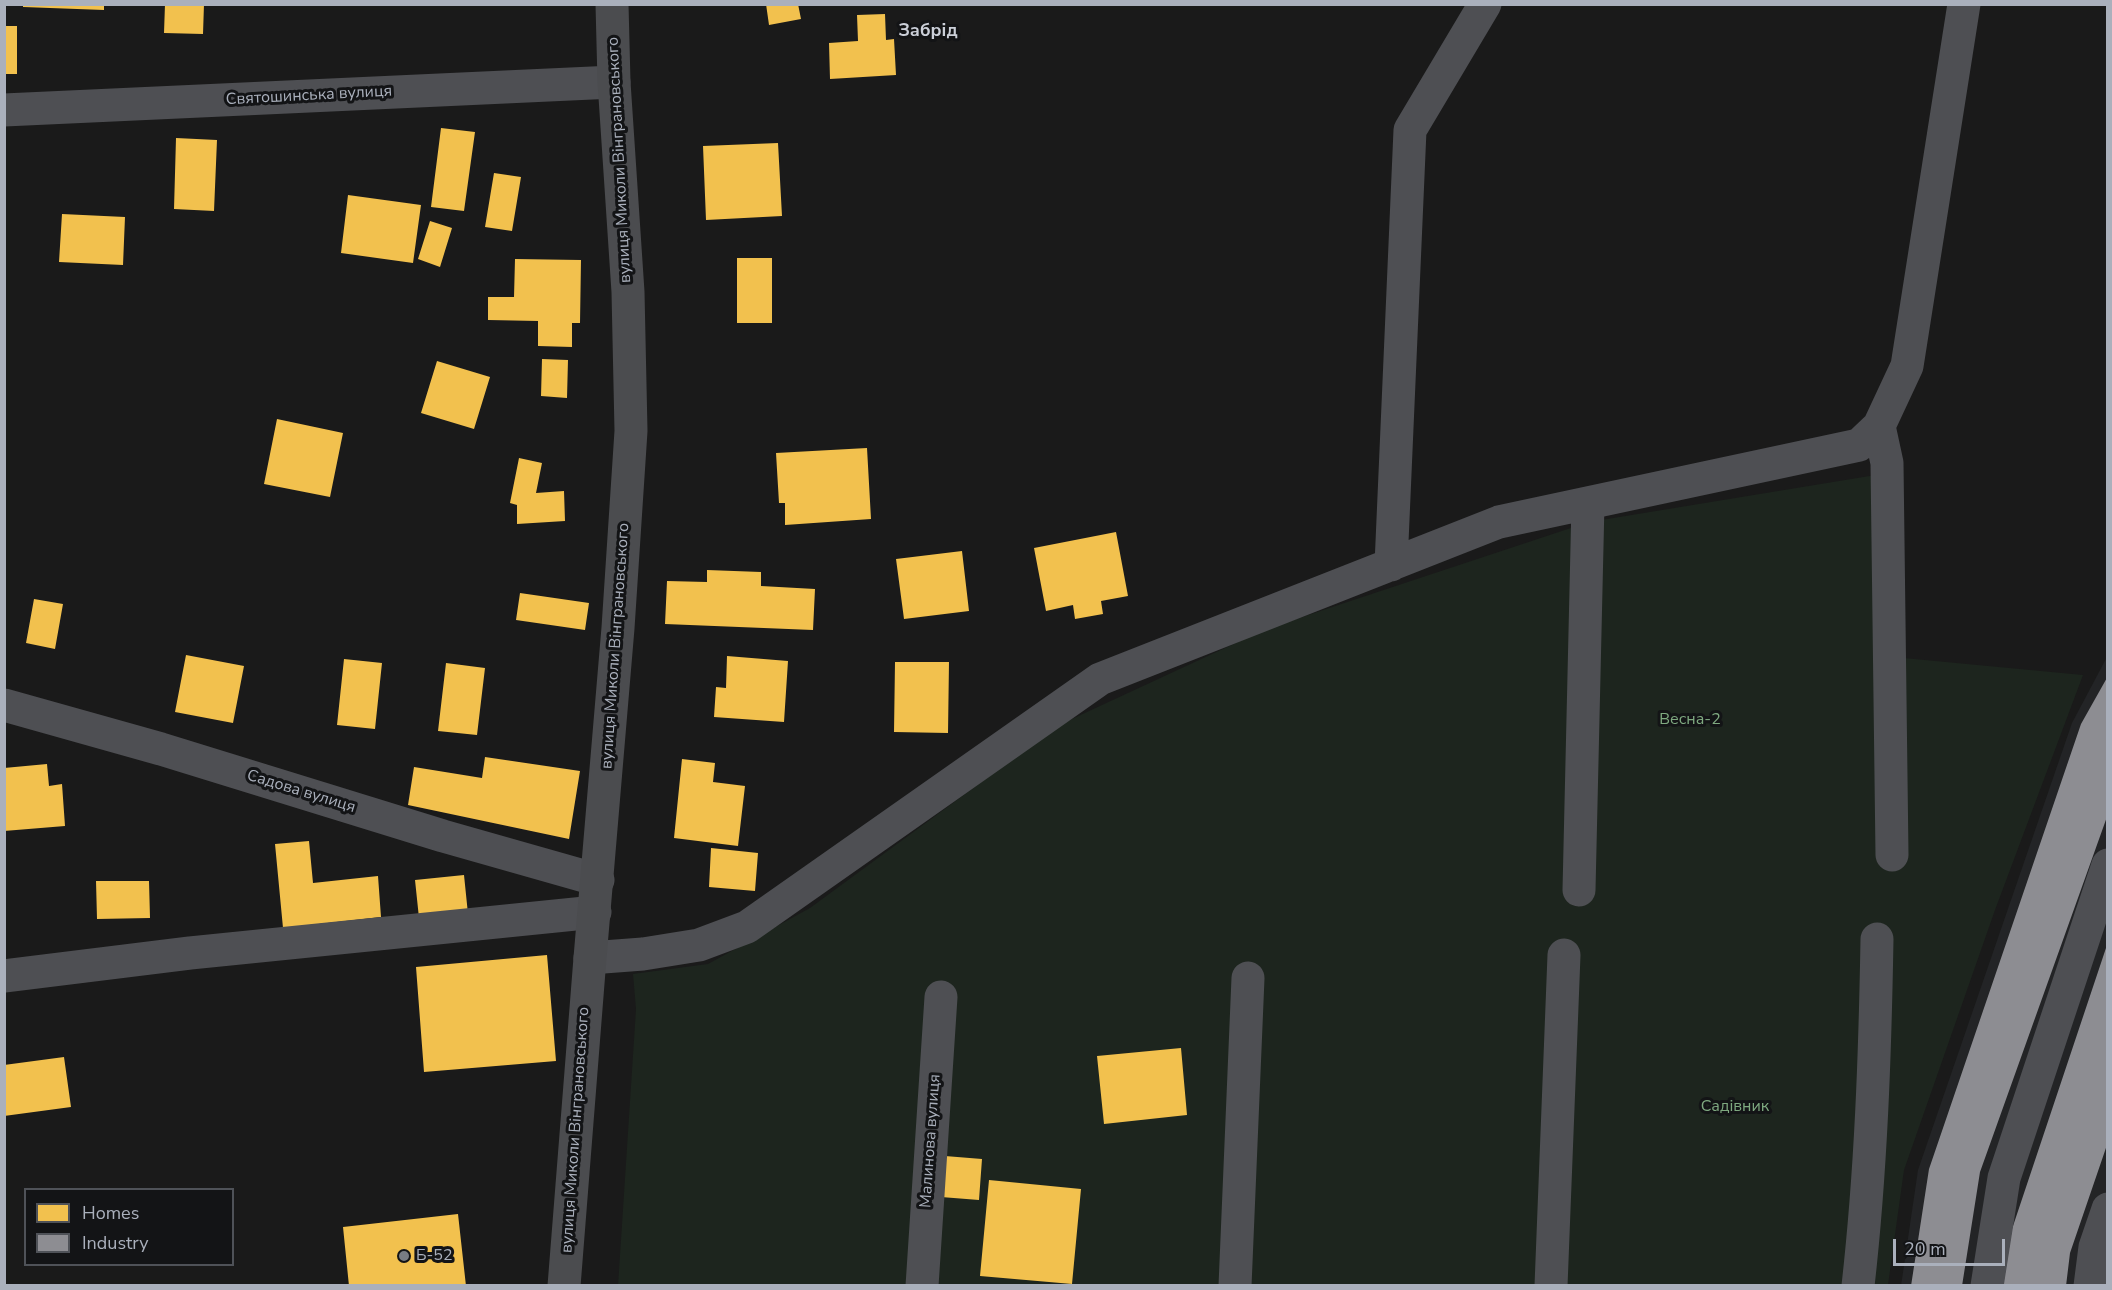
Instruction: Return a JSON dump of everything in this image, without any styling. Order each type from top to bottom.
[{"type":"main road","name":"вулиця Миколи Вінграновського","points":[[564,1286],[618,628],[630,431],[628,292],[614,82],[612,4]]},
{"type":"street","points":[[1391,565],[1410,130],[1485,4]]},
{"type":"street","points":[[590,958],[643,954],[699,945],[747,927],[1100,679],[1498,522],[1859,445],[1879,426],[1907,366],[1964,4]]},
{"type":"street","name":"Святошинська вулиця","points":[[4,110],[614,82]]},
{"type":"street","points":[[1879,426],[1887,464],[1892,855]]},
{"type":"street","points":[[1579,890],[1588,503]]},
{"type":"street","name":"Садова вулиця","points":[[4,705],[161,748],[443,836],[598,880]]},
{"type":"street","points":[[1987,1286],[2004,1178],[2108,865]]},
{"type":"street","points":[[4,976],[190,953],[595,912]]},
{"type":"street","points":[[1858,1286],[1864,1233],[1874,1074],[1878,939]]},
{"type":"street","points":[[1551,1286],[1564,955]]},
{"type":"street","points":[[1235,1286],[1248,978]]},
{"type":"street","name":"Малинова вулиця","points":[[922,1286],[941,997]]},
{"type":"street","points":[[2090,1286],[2095,1248],[2108,1209]]},
{"type":"shaded area","points":[[2107,657],[2107,1285],[1901,1286],[1918,1170],[2072,723]]},
{"type":"green space","points":[[1894,472],[1893,657],[2083,675],[1995,910],[1904,1170],[1888,1285],[618,1286],[636,1009],[633,974],[708,964],[810,908],[1059,725],[1266,629],[1589,522]]},
{"type":"building: Homes","points":[[23,4],[104,4],[104,10],[23,7]]},
{"type":"building: Homes","points":[[165,4],[204,4],[203,34],[164,33]]},
{"type":"building: Homes","points":[[766,4],[798,4],[801,19],[769,25]]},
{"type":"building: Homes","points":[[885,14],[886,40],[894,39],[896,75],[830,79],[829,43],[858,41],[857,15]]},
{"type":"building: Homes","points":[[4,26],[17,26],[17,74],[4,74]]},
{"type":"building: Homes","points":[[441,128],[475,132],[464,211],[431,207]]},
{"type":"building: Homes","points":[[176,138],[217,140],[214,211],[174,209]]},
{"type":"building: Homes","points":[[778,143],[782,216],[706,220],[703,146]]},
{"type":"building: Homes","points":[[494,173],[521,177],[512,231],[485,227]]},
{"type":"building: Homes","points":[[348,195],[421,205],[413,263],[341,253]]},
{"type":"building: Homes","points":[[62,214],[125,217],[123,265],[59,262]]},
{"type":"building: Homes","points":[[430,221],[452,228],[440,267],[418,259]]},
{"type":"building: Homes","points":[[737,258],[772,258],[772,323],[737,323]]},
{"type":"building: Homes","points":[[515,259],[581,260],[580,323],[572,323],[572,347],[538,346],[538,321],[488,320],[488,297],[514,297]]},
{"type":"building: Homes","points":[[542,359],[568,360],[567,398],[541,396]]},
{"type":"building: Homes","points":[[437,361],[490,377],[474,429],[421,413]]},
{"type":"building: Homes","points":[[277,419],[343,433],[330,497],[264,484]]},
{"type":"building: Homes","points":[[867,448],[871,519],[785,525],[785,503],[779,503],[776,453]]},
{"type":"building: Homes","points":[[519,458],[542,463],[536,493],[564,491],[565,521],[517,524],[517,505],[510,503]]},
{"type":"building: Homes","points":[[1116,532],[1128,596],[1101,601],[1103,614],[1075,619],[1073,605],[1046,611],[1034,548]]},
{"type":"building: Homes","points":[[962,551],[969,611],[904,619],[896,559]]},
{"type":"building: Homes","points":[[707,570],[761,572],[761,586],[815,589],[813,630],[665,624],[667,581],[707,582]]},
{"type":"building: Homes","points":[[520,593],[589,603],[585,630],[516,620]]},
{"type":"building: Homes","points":[[34,599],[63,604],[55,649],[26,643]]},
{"type":"building: Homes","points":[[186,655],[244,666],[233,723],[175,712]]},
{"type":"building: Homes","points":[[727,656],[788,661],[784,722],[714,717],[716,687],[726,688]]},
{"type":"building: Homes","points":[[344,659],[382,663],[375,729],[337,725]]},
{"type":"building: Homes","points":[[895,662],[949,662],[948,733],[894,732]]},
{"type":"building: Homes","points":[[446,663],[485,668],[477,735],[438,731]]},
{"type":"building: Homes","points":[[485,757],[580,771],[569,839],[408,805],[414,767],[482,778]]},
{"type":"building: Homes","points":[[682,759],[715,763],[713,782],[745,786],[738,846],[674,838]]},
{"type":"building: Homes","points":[[47,764],[49,786],[62,784],[65,826],[4,831],[4,768]]},
{"type":"building: Homes","points":[[309,841],[313,883],[378,876],[381,917],[283,928],[275,844]]},
{"type":"building: Homes","points":[[711,848],[758,853],[755,891],[709,887]]},
{"type":"building: Homes","points":[[464,875],[468,914],[419,918],[415,880]]},
{"type":"building: Homes","points":[[96,881],[149,881],[150,918],[97,919]]},
{"type":"building: Homes","points":[[547,955],[556,1061],[424,1072],[416,967]]},
{"type":"building: Homes","points":[[1181,1048],[1187,1115],[1104,1124],[1097,1056]]},
{"type":"building: Homes","points":[[64,1057],[71,1107],[4,1116],[4,1065]]},
{"type":"building: Homes","points":[[945,1156],[982,1159],[979,1200],[941,1197]]},
{"type":"building: Homes","points":[[989,1180],[1081,1189],[1072,1284],[980,1276]]},
{"type":"building: Homes","name":"Б-52","points":[[458,1214],[466,1286],[349,1286],[343,1227]]},
{"type":"building: Industry","points":[[2108,676],[2108,814],[1980,1172],[1962,1286],[1911,1286],[1929,1169],[2081,724]]},
{"type":"building: Industry","points":[[2107,945],[2108,1142],[2070,1253],[2066,1286],[2003,1286],[2012,1229]]},
{"type":"place","name":"Б-52","points":[[404,1256]]},
{"type":"district","name":"Забрід","points":[[928,32]]},
{"type":"park label","name":"Весна-2","points":[[1690,720]]},
{"type":"park label","name":"Садівник","points":[[1735,1107]]}]
